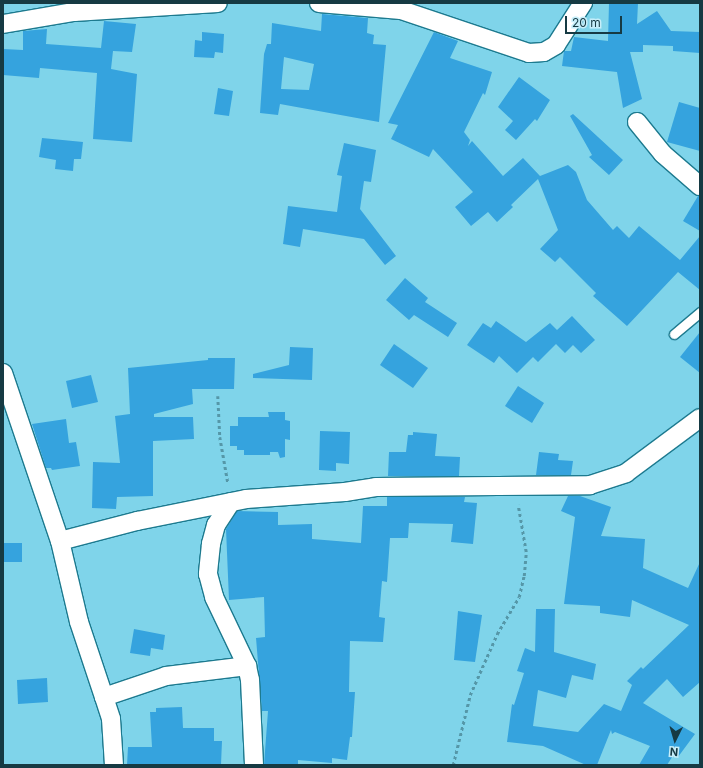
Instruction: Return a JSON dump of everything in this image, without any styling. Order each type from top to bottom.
[{"type":"street","points":[[3,24],[74,12],[218,3]]},
{"type":"street","points":[[319,3],[400,10],[528,53],[544,52],[556,45],[583,3]]},
{"type":"street","points":[[637,122],[663,154],[700,186]]},
{"type":"street","points":[[3,373],[60,542],[79,622],[111,719],[114,765]]},
{"type":"street","points":[[60,542],[137,521],[231,502],[376,488],[575,486],[602,482],[637,466],[700,418]]},
{"type":"street","points":[[231,502],[216,525],[211,544],[208,574],[214,597],[247,666],[250,680],[254,765]]},
{"type":"street","points":[[104,697],[166,676],[247,666]]},
{"type":"lane","points":[[674,334],[700,312]]},
{"type":"path","points":[[218,396],[220,437],[231,502]]},
{"type":"path","points":[[453,765],[470,695],[497,634],[519,597],[524,576],[526,552],[513,487]]},
{"type":"building","points":[[609,3],[638,3],[637,24],[657,11],[671,31],[700,32],[700,53],[673,51],[673,46],[643,45],[643,52],[630,52],[642,99],[623,108],[617,72],[562,66],[564,51],[571,51],[574,37],[608,41]]},
{"type":"building","points":[[322,14],[368,18],[367,33],[374,35],[373,44],[386,45],[379,122],[280,104],[278,115],[260,113],[264,54],[267,44],[271,44],[272,23],[321,31]],"holes":[[[284,57],[314,64],[309,90],[281,89]]]},
{"type":"building","points":[[104,21],[136,24],[132,52],[113,51],[111,69],[137,74],[132,142],[93,139],[97,73],[40,68],[39,78],[3,75],[3,49],[23,50],[23,31],[47,29],[46,44],[101,48]]},
{"type":"building","points":[[202,32],[224,34],[223,53],[215,52],[214,58],[194,57],[195,40],[202,41]]},
{"type":"building","points":[[434,32],[458,41],[450,58],[492,72],[485,95],[483,93],[464,132],[470,140],[468,146],[472,141],[503,176],[523,158],[540,176],[568,165],[576,172],[587,200],[613,230],[617,226],[629,238],[639,226],[680,260],[700,236],[700,290],[678,272],[627,326],[593,296],[596,293],[560,257],[555,262],[540,249],[558,230],[538,179],[511,205],[513,207],[497,222],[488,212],[471,226],[455,207],[473,192],[433,149],[429,157],[391,139],[398,125],[388,123]]},
{"type":"building","points":[[519,77],[550,100],[537,121],[535,119],[516,140],[505,130],[513,121],[498,107]]},
{"type":"building","points":[[218,88],[233,91],[229,116],[214,114]]},
{"type":"building","points":[[679,102],[700,108],[700,151],[667,142]]},
{"type":"building","points":[[573,114],[623,160],[609,175],[589,157],[592,155],[570,116]]},
{"type":"building","points":[[42,138],[83,142],[81,159],[74,159],[73,171],[55,169],[56,160],[39,157]]},
{"type":"building","points":[[344,143],[376,150],[371,182],[364,181],[360,209],[396,256],[385,265],[364,239],[303,229],[300,247],[283,244],[288,206],[337,212],[342,176],[337,175]]},
{"type":"building","points":[[698,196],[700,196],[700,231],[683,221]]},
{"type":"building","points":[[405,278],[428,298],[425,302],[457,323],[448,337],[414,315],[409,320],[386,300]]},
{"type":"building","points":[[572,316],[595,340],[581,353],[573,345],[565,353],[556,344],[538,362],[533,357],[517,373],[499,356],[494,363],[467,345],[483,323],[491,328],[496,321],[526,342],[550,323],[557,330]]},
{"type":"building","points":[[700,332],[700,373],[680,357]]},
{"type":"building","points":[[394,344],[428,368],[413,388],[380,365]]},
{"type":"building","points":[[290,347],[313,348],[312,380],[253,378],[253,374],[289,365]]},
{"type":"building","points":[[208,358],[235,358],[234,389],[192,389],[193,404],[154,414],[154,417],[193,417],[194,439],[153,441],[153,496],[117,497],[116,509],[92,508],[93,462],[120,463],[115,416],[130,414],[128,368],[208,360]]},
{"type":"building","points":[[91,375],[98,402],[72,408],[66,381]]},
{"type":"building","points":[[518,386],[544,403],[532,423],[505,406]]},
{"type":"building","points":[[268,412],[285,412],[285,420],[290,421],[290,440],[285,439],[285,457],[280,458],[278,452],[270,452],[270,455],[244,455],[244,450],[237,450],[237,446],[230,446],[230,426],[238,426],[238,417],[269,417]]},
{"type":"building","points":[[66,419],[69,443],[76,442],[80,466],[52,470],[51,468],[46,468],[32,424]]},
{"type":"building","points":[[320,431],[350,432],[349,464],[336,463],[336,471],[319,470]]},
{"type":"building","points":[[413,432],[437,434],[435,456],[460,457],[459,476],[388,476],[389,452],[406,452],[408,435],[413,435]]},
{"type":"building","points":[[539,452],[559,454],[558,460],[573,461],[571,475],[536,475]]},
{"type":"building","points":[[568,496],[580,496],[611,507],[601,536],[645,539],[643,568],[688,588],[700,562],[700,682],[683,697],[667,679],[643,703],[695,734],[678,757],[674,754],[667,765],[639,765],[650,746],[615,732],[612,734],[611,730],[597,765],[586,765],[543,746],[507,742],[512,704],[514,705],[524,673],[517,671],[525,648],[535,652],[536,609],[555,609],[554,652],[596,664],[593,680],[572,675],[566,698],[538,690],[533,726],[578,732],[604,704],[621,711],[632,685],[627,681],[641,667],[643,669],[689,625],[632,600],[630,617],[600,613],[600,606],[564,604],[575,517],[561,511]]},
{"type":"building","points":[[387,497],[465,497],[464,502],[477,503],[473,544],[451,542],[453,524],[409,523],[408,538],[390,538],[387,582],[382,581],[379,617],[385,618],[383,642],[350,641],[349,692],[355,692],[352,737],[350,737],[347,760],[332,758],[332,763],[298,760],[298,765],[264,765],[268,711],[262,711],[256,638],[265,637],[264,597],[229,600],[226,529],[237,511],[278,512],[278,525],[312,524],[312,539],[361,543],[363,506],[387,506]]},
{"type":"building","points":[[3,543],[22,543],[22,562],[3,562]]},
{"type":"building","points":[[458,611],[482,615],[475,662],[454,660]]},
{"type":"building","points":[[134,629],[165,635],[163,650],[151,648],[150,656],[130,653]]},
{"type":"building","points":[[47,678],[48,702],[18,704],[17,680]]},
{"type":"building","points":[[182,707],[183,728],[214,728],[214,741],[222,741],[221,765],[127,765],[128,747],[152,747],[150,712],[156,712],[156,708]]}]
